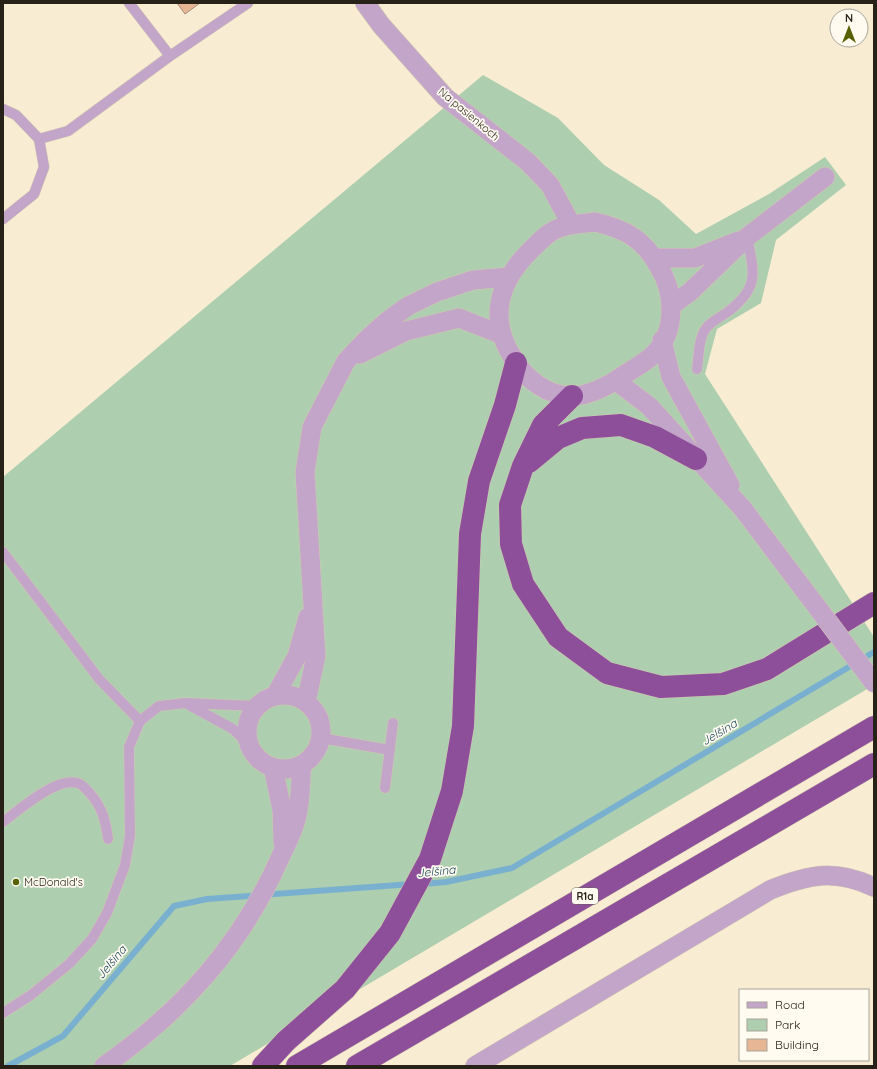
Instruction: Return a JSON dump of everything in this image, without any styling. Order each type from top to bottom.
[{"type":"highway","points":[[263,1066],[286,1041],[345,989],[390,933],[410,899],[430,859],[452,791],[463,726],[470,534],[478,482],[505,405],[516,363]]},
{"type":"highway","points":[[572,396],[543,425],[523,466],[510,505],[511,544],[523,584],[558,637],[607,673],[661,687],[723,684],[767,669],[874,603]]},
{"type":"highway","points":[[523,466],[558,438],[582,428],[621,425],[656,437],[696,459]]},
{"type":"highway","name":"R1a","points":[[297,1066],[874,727]]},
{"type":"highway","points":[[357,1066],[874,764]]},
{"type":"street","name":"Na pasienkoch","points":[[365,3],[381,25],[445,97],[528,162],[550,185],[571,224]]},
{"type":"street","points":[[672,305],[690,292],[747,237],[825,177]]},
{"type":"street","points":[[595,222],[618,228],[638,240],[654,258],[666,279],[672,305],[669,323],[662,340],[652,356],[616,381],[596,390],[572,396],[550,392],[530,380],[516,363],[500,334],[501,294],[509,277],[520,261],[551,232],[571,224],[595,222]]},
{"type":"street","points":[[654,258],[695,258],[747,237]]},
{"type":"street","points":[[306,702],[316,656],[305,472],[312,427],[346,361],[368,338],[408,306],[437,292],[473,280],[509,277]]},
{"type":"street","points":[[346,361],[406,331],[458,318],[500,334]]},
{"type":"street","points":[[662,340],[670,377],[743,509]]},
{"type":"street","points":[[616,381],[649,406],[743,509],[874,683]]},
{"type":"street","points":[[276,696],[297,656],[312,604]]},
{"type":"street","points":[[276,696],[291,696],[306,702],[315,712],[321,724],[321,738],[315,754],[302,765],[288,769],[273,767],[259,759],[250,746],[247,732],[250,718],[258,706],[276,696]]},
{"type":"street","points":[[104,1066],[133,1046],[181,1004],[211,970],[250,918],[272,876],[297,817],[302,765]]},
{"type":"street","points":[[273,767],[282,810],[283,851]]},
{"type":"street","points":[[475,1066],[770,890],[796,879],[821,874],[839,875],[874,887]]},
{"type":"lane","points":[[129,3],[170,56]]},
{"type":"lane","points":[[39,139],[68,131],[170,56],[248,3]]},
{"type":"lane","points":[[3,109],[16,115],[39,139],[44,167],[34,194],[3,219]]},
{"type":"lane","points":[[697,369],[701,343],[706,328],[738,304],[749,292],[754,271],[747,237]]},
{"type":"lane","points":[[3,552],[99,679],[140,721]]},
{"type":"lane","points":[[185,703],[233,729],[250,746]]},
{"type":"lane","points":[[3,1013],[31,995],[69,964],[92,939],[107,913],[126,858],[130,836],[129,747],[140,721],[159,706],[185,703],[258,706]]},
{"type":"lane","points":[[385,788],[393,723]]},
{"type":"lane","points":[[321,738],[390,750]]},
{"type":"lane","points":[[3,822],[37,797],[55,786],[65,783],[79,784],[88,791],[98,804],[106,821],[108,840]]},
{"type":"green space","points":[[483,75],[558,118],[604,165],[659,200],[696,234],[769,194],[825,157],[846,185],[776,240],[761,303],[717,329],[705,374],[874,637],[874,685],[230,1066],[3,1066],[3,477]]},
{"type":"building","points":[[177,3],[200,3],[185,14]]},
{"type":"waterway","name":"Jelšina","points":[[423,884],[446,882],[512,868],[874,652]]},
{"type":"waterway","name":"Jelšina","points":[[8,1066],[63,1036],[174,906],[207,899],[412,884]]},
{"type":"place","name":"McDonald's","points":[[16,882]]}]
